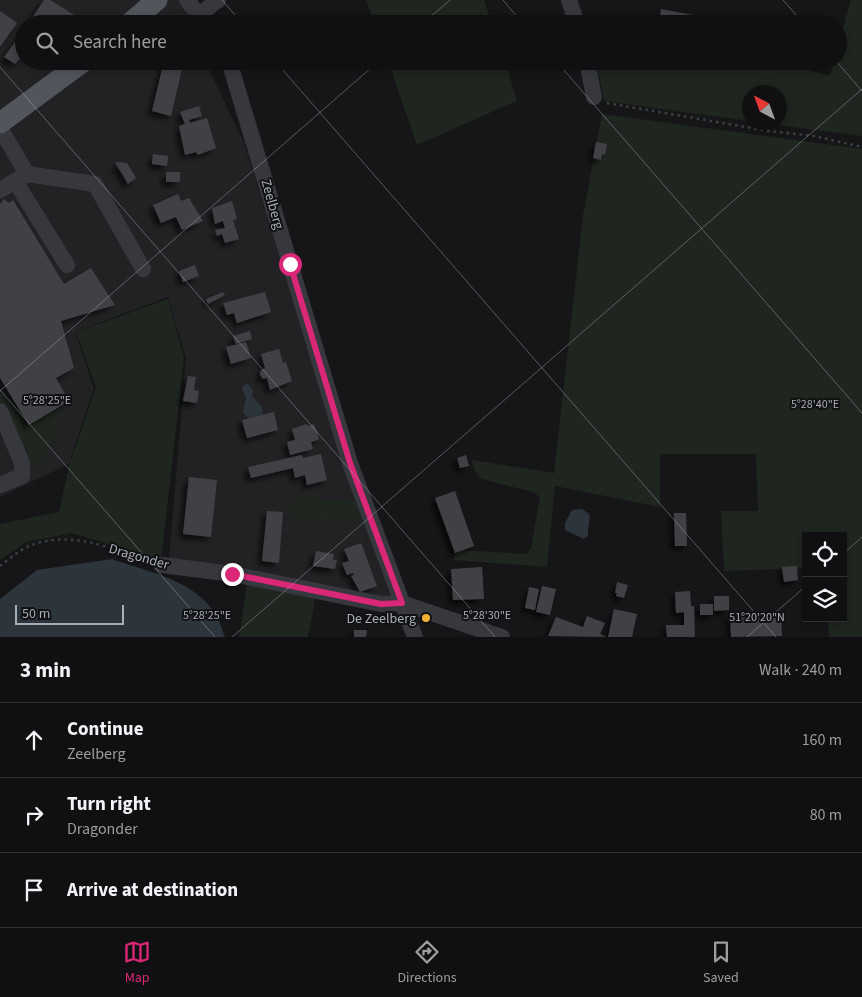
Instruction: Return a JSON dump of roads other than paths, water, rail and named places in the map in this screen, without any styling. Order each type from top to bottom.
[{"type":"main road","points":[[140,15],[157,0]]},
{"type":"main road","points":[[0,123],[72,70]]},
{"type":"street","points":[[187,0],[199,15]]},
{"type":"street","points":[[205,15],[218,0]]},
{"type":"street","points":[[569,0],[574,15]]},
{"type":"street","name":"Zeelberg","points":[[233,70],[350,463],[415,637]]},
{"type":"street","points":[[589,70],[594,97]]},
{"type":"street","points":[[0,128],[21,177],[67,265]]},
{"type":"street","points":[[0,190],[21,177],[94,184],[143,269]]},
{"type":"street","points":[[0,411],[22,463],[22,476],[0,485]]},
{"type":"street","name":"Dragonder","points":[[162,565],[232,574],[381,604],[402,603]]},
{"type":"street","points":[[402,603],[502,637]]},
{"type":"place","name":"De Zeelberg","points":[[426,618]]}]
